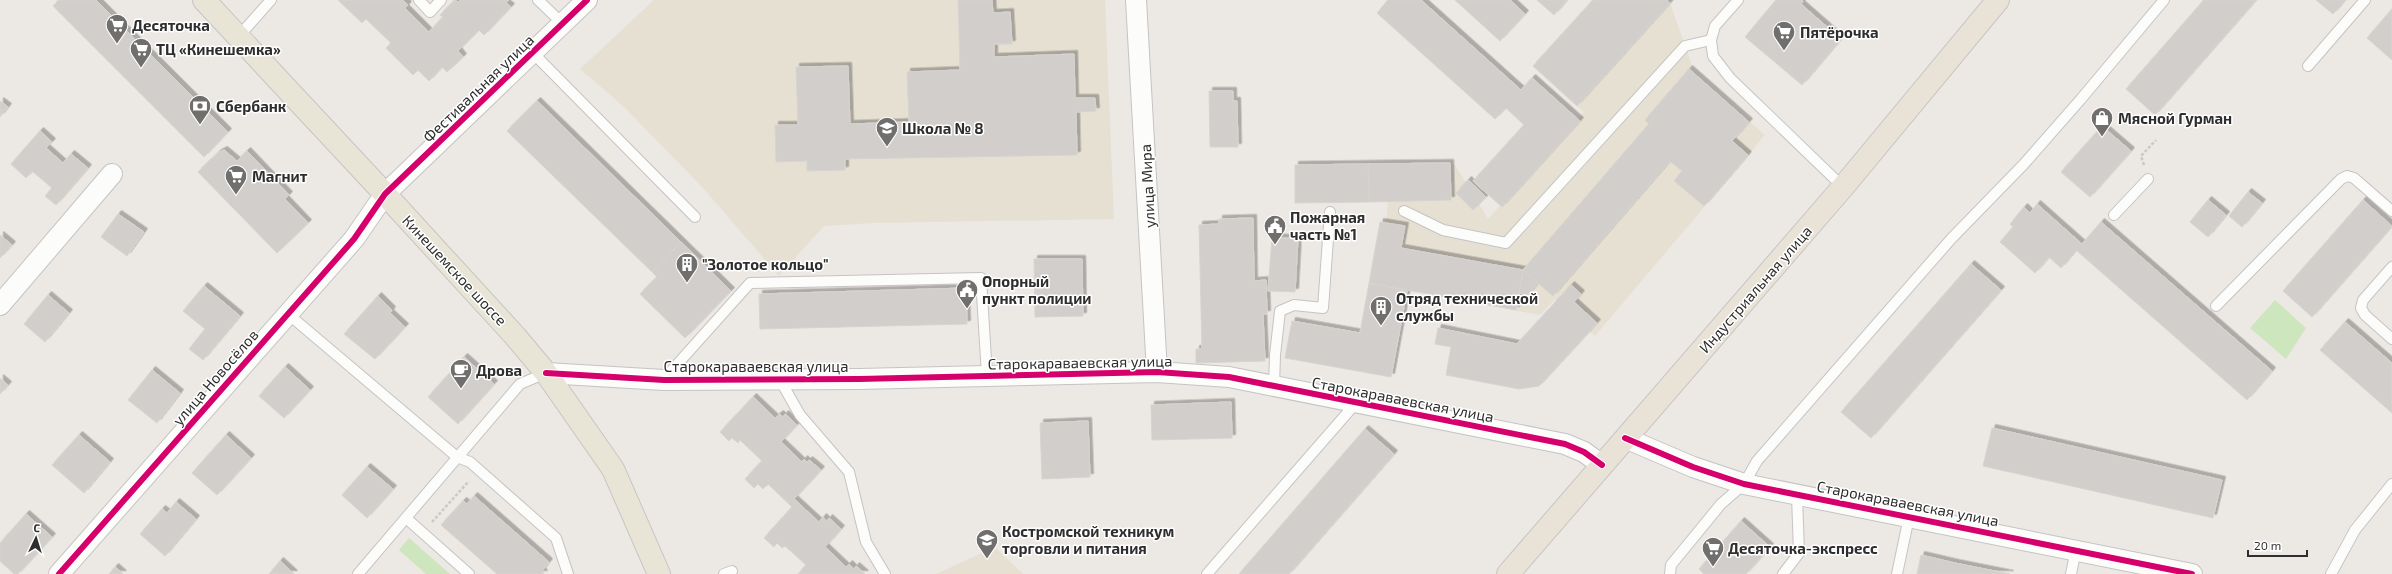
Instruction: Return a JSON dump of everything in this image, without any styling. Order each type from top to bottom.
[{"type":"highway","name":"Индустриальная улица","points":[[1508,574],[1843,187],[1998,0]]},
{"type":"main road","name":"Кинешемское шоссе","points":[[204,0],[385,194],[515,336],[546,373],[613,469],[659,574]]},
{"type":"street","name":"Фестивальная улица","points":[[385,194],[587,0]]},
{"type":"street","name":"улица Мира","points":[[1136,0],[1157,372]]},
{"type":"street","points":[[0,305],[112,174]]},
{"type":"street","name":"улица Новосёлов","points":[[59,574],[354,239],[385,194]]},
{"type":"street","name":"Старокараваевская улица","points":[[546,373],[664,380],[780,380],[1157,372],[1229,377],[1565,444],[1584,452],[1602,464]]},
{"type":"street","name":"Старокараваевская улица","points":[[1625,438],[1693,467],[1744,484],[2192,574]]},
{"type":"lane","points":[[239,36],[271,0]]},
{"type":"lane","points":[[419,0],[430,12],[442,0]]},
{"type":"lane","points":[[538,0],[562,23]]},
{"type":"lane","points":[[1738,0],[1715,26],[1711,40],[1713,56],[1730,78],[1843,187]]},
{"type":"lane","points":[[1670,574],[1671,564],[1721,504],[1744,484],[1762,455],[1951,239],[2024,164],[2081,100],[2164,0]]},
{"type":"lane","points":[[2308,66],[2365,0]]},
{"type":"lane","points":[[1404,211],[1443,230],[1506,243],[1685,46],[1711,40]]},
{"type":"lane","points":[[533,53],[695,217]]},
{"type":"lane","points":[[2216,306],[2341,179],[2347,176],[2354,178],[2392,211]]},
{"type":"lane","points":[[2114,215],[2148,179]]},
{"type":"lane","points":[[1274,386],[1275,355],[1280,311],[1294,305],[1323,308],[1330,212]]},
{"type":"lane","points":[[2392,267],[2363,300],[2361,308],[2365,315],[2392,339]]},
{"type":"lane","points":[[664,380],[750,284],[981,278],[987,376]]},
{"type":"lane","points":[[288,314],[457,457],[470,462],[556,538],[568,574]]},
{"type":"lane","points":[[358,574],[520,384],[546,373]]},
{"type":"lane","points":[[780,380],[800,415],[849,472],[866,542],[885,574]]},
{"type":"lane","points":[[1207,574],[1356,403]]},
{"type":"lane","points":[[2331,574],[2354,530],[2392,484]]},
{"type":"lane","points":[[1783,574],[1798,553],[1797,495]]},
{"type":"lane","points":[[1897,574],[1909,517]]},
{"type":"lane","points":[[406,518],[469,574]]},
{"type":"lane","points":[[2071,574],[2076,550]]},
{"type":"path","points":[[2148,179],[2141,156],[2156,140]]},
{"type":"path","points":[[423,533],[479,470]]},
{"type":"shaded area","name":"Школа № 8","points":[[654,0],[1105,0],[1114,219],[873,223],[824,226],[779,276],[704,189],[624,107],[580,69]]},
{"type":"shaded area","points":[[1670,3],[1692,65],[1689,69],[1765,135],[1595,336],[1555,299],[1540,315],[1369,283],[1380,222],[1386,223],[1388,202],[1368,164],[1450,163],[1455,165],[1488,219],[1584,112],[1577,106]]},
{"type":"shaded area","name":"Костромской техникум торговли и питания","points":[[995,547],[1023,574],[936,574]]},
{"type":"green space","points":[[2275,300],[2306,328],[2286,359],[2250,328]]},
{"type":"green space","points":[[409,538],[450,574],[426,574],[399,550]]},
{"type":"building","name":"ТЦ «Кинешемка»","points":[[59,0],[96,0],[228,132],[204,157],[53,6]]},
{"type":"building","points":[[338,0],[403,0],[408,5],[405,8],[429,32],[443,17],[440,15],[455,0],[458,2],[461,0],[509,0],[506,3],[511,7],[484,35],[479,30],[458,51],[463,57],[447,72],[442,67],[429,81],[418,70],[413,75],[386,48],[391,43],[366,19],[362,23]]},
{"type":"building","points":[[958,0],[992,0],[993,13],[1010,12],[1012,44],[994,44],[994,57],[1074,54],[1075,98],[1095,98],[1096,111],[1076,112],[1077,155],[845,159],[845,170],[807,171],[807,161],[776,162],[775,125],[798,125],[796,67],[848,66],[850,124],[909,122],[907,72],[960,70]]},
{"type":"building","points":[[1388,0],[1421,0],[1521,90],[1532,78],[1580,121],[1502,207],[1473,181],[1524,125],[1506,108],[1495,119],[1377,13]]},
{"type":"building","points":[[1455,0],[1510,0],[1525,14],[1500,41]]},
{"type":"building","points":[[1537,0],[1567,0],[1554,15]]},
{"type":"building","points":[[1593,0],[1667,0],[1670,3],[1577,106],[1533,66]]},
{"type":"building","points":[[1776,0],[1802,0],[1803,1],[1801,4],[1841,39],[1802,85],[1745,37]]},
{"type":"building","points":[[2204,0],[2256,0],[2155,115],[2126,89]]},
{"type":"building","points":[[2316,0],[2345,0],[2333,14]]},
{"type":"building","points":[[2392,9],[2392,60],[2367,38]]},
{"type":"building","points":[[1689,69],[1749,122],[1732,141],[1748,155],[1704,206],[1674,181],[1682,171],[1670,161],[1553,296],[1523,270],[1649,124],[1645,120]]},
{"type":"building","points":[[1209,91],[1233,91],[1233,101],[1237,101],[1238,147],[1210,147]]},
{"type":"building","points":[[0,101],[8,107],[0,117]]},
{"type":"building","points":[[537,101],[681,242],[652,272],[507,131]]},
{"type":"building","points":[[2102,126],[2131,151],[2090,197],[2061,172]]},
{"type":"building","points":[[40,131],[52,142],[46,148],[63,163],[71,154],[88,168],[56,205],[45,196],[52,188],[32,171],[26,178],[11,164]]},
{"type":"building","points":[[224,150],[237,161],[247,151],[289,195],[285,199],[308,223],[277,253],[198,172],[218,153]]},
{"type":"building","points":[[1450,163],[1451,200],[1369,202],[1368,164]]},
{"type":"building","points":[[1368,164],[1369,202],[1295,203],[1295,165]]},
{"type":"building","points":[[1468,180],[1486,197],[1473,210],[1456,193]]},
{"type":"building","points":[[2248,192],[2262,203],[2242,227],[2229,216]]},
{"type":"building","points":[[2208,200],[2226,215],[2208,237],[2190,222]]},
{"type":"building","points":[[2363,200],[2392,226],[2312,317],[2283,291]]},
{"type":"building","points":[[2037,204],[2082,244],[2101,222],[2272,371],[2247,400],[2076,250],[2061,268],[2049,257],[2035,273],[2000,242],[2013,227],[2010,224],[2024,207],[2030,213]]},
{"type":"building","points":[[118,214],[144,232],[127,256],[101,237]]},
{"type":"building","points":[[1253,218],[1254,281],[1266,280],[1267,314],[1263,314],[1265,361],[1196,363],[1196,349],[1202,349],[1199,225],[1219,224],[1219,219]]},
{"type":"building","points":[[1380,222],[1405,226],[1401,248],[1523,270],[1516,310],[1369,283]]},
{"type":"building","points":[[0,235],[12,245],[0,258]]},
{"type":"building","points":[[1272,237],[1298,239],[1295,292],[1268,291]]},
{"type":"building","name":"\"Золотое кольцо\"","points":[[681,242],[731,291],[685,338],[640,294],[657,277],[652,272]]},
{"type":"building","points":[[1034,259],[1082,259],[1083,316],[1035,317]]},
{"type":"building","points":[[1971,264],[2001,290],[1871,438],[1841,412]]},
{"type":"building","points":[[1523,270],[1538,283],[1528,295],[1519,293]]},
{"type":"building","name":"Отряд технической службы","points":[[1369,283],[1407,291],[1391,377],[1285,358],[1292,321],[1360,333]]},
{"type":"building","points":[[1571,285],[1581,294],[1574,302],[1597,323],[1539,386],[1519,389],[1446,375],[1451,347],[1435,344],[1438,328],[1517,344]]},
{"type":"building","points":[[204,286],[240,316],[203,360],[189,349],[205,329],[183,311]]},
{"type":"building","points":[[966,288],[967,324],[760,329],[759,294]]},
{"type":"building","points":[[48,295],[69,313],[45,342],[24,324]]},
{"type":"building","points":[[378,296],[392,310],[390,313],[405,327],[375,359],[344,334]]},
{"type":"building","points":[[2345,322],[2392,363],[2392,413],[2320,350]]},
{"type":"building","name":"Дрова","points":[[464,357],[494,384],[458,424],[428,397]]},
{"type":"building","points":[[285,367],[310,390],[284,418],[259,396]]},
{"type":"building","points":[[152,370],[180,393],[157,423],[128,400]]},
{"type":"building","points":[[0,378],[8,385],[0,394]]},
{"type":"building","points":[[753,397],[775,418],[780,414],[783,417],[785,414],[797,425],[781,442],[802,462],[804,459],[807,462],[809,460],[821,470],[794,499],[819,522],[823,517],[827,521],[829,518],[841,529],[825,547],[846,567],[849,564],[854,569],[856,566],[865,574],[798,574],[806,565],[785,546],[782,548],[777,543],[774,547],[764,538],[792,507],[768,484],[763,489],[758,484],[754,488],[745,479],[762,461],[740,440],[738,443],[732,438],[729,441],[720,432]]},
{"type":"building","points":[[1231,402],[1232,438],[1152,440],[1151,405]]},
{"type":"building","points":[[1088,421],[1090,477],[1042,479],[1040,423]]},
{"type":"building","points":[[1992,428],[2222,480],[2213,518],[1983,466]]},
{"type":"building","points":[[1365,429],[1394,454],[1289,574],[1239,574]]},
{"type":"building","points":[[79,435],[110,462],[84,493],[52,465]]},
{"type":"building","points":[[226,435],[251,458],[217,495],[192,473]]},
{"type":"building","points":[[367,467],[393,489],[367,518],[342,495]]},
{"type":"building","points":[[474,496],[549,562],[542,571],[544,574],[497,574],[441,525],[463,501],[467,504]]},
{"type":"building","points":[[176,502],[196,519],[165,556],[140,534],[162,509],[167,513]]},
{"type":"building","points":[[26,514],[52,537],[18,574],[14,574],[0,561],[0,543]]},
{"type":"building","points":[[1741,521],[1770,547],[1746,574],[1704,574],[1699,569]]},
{"type":"building","points":[[1921,555],[1955,563],[2010,574],[1917,574]]},
{"type":"building","points":[[280,561],[294,574],[269,574]]},
{"type":"building","points":[[115,567],[123,574],[109,574]]},
{"type":"cycle path","points":[[59,574],[354,239],[385,194],[587,0]]},
{"type":"cycle path","points":[[546,373],[664,380],[859,379],[1157,372],[1229,377],[1565,444],[1584,452],[1602,465]]},
{"type":"cycle path","points":[[1625,438],[1693,467],[1744,484],[2192,574]]},
{"type":"place","name":"Десяточка","points":[[117,44]]},
{"type":"place","name":"Пятёрочка","points":[[1784,52]]},
{"type":"place","name":"ТЦ «Кинешемка»","points":[[141,68]]},
{"type":"place","name":"Сбербанк","points":[[200,126]]},
{"type":"place","name":"Мясной Гурман","points":[[2102,138]]},
{"type":"place","name":"Школа № 8","points":[[887,148]]},
{"type":"place","name":"Магнит","points":[[236,196]]},
{"type":"place","name":"Пожарная часть №1","points":[[1275,246]]},
{"type":"place","name":"\"Золотое кольцо\"","points":[[687,284]]},
{"type":"place","name":"Опорный пункт полиции","points":[[967,310]]},
{"type":"place","name":"Отряд технической службы","points":[[1381,326]]},
{"type":"place","name":"Дрова","points":[[461,390]]},
{"type":"place","name":"Костромской техникум торговли и питания","points":[[987,560]]},
{"type":"place","name":"Десяточка-экспресс","points":[[1713,568]]}]
